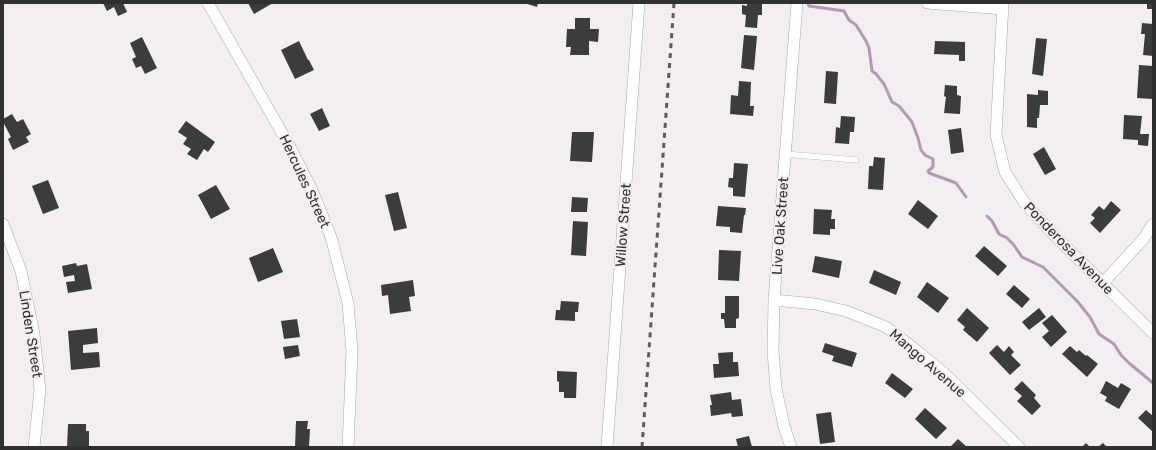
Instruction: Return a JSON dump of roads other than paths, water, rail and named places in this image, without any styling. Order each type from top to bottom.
[{"type":"street","name":"Hercules Street","points":[[208,3],[290,147],[312,190],[331,237],[348,303],[352,350],[348,447]]},
{"type":"street","name":"Willow Street","points":[[607,447],[639,3]]},
{"type":"street","name":"Live Oak Street","points":[[791,447],[784,426],[776,389],[773,351],[774,300],[797,3]]},
{"type":"street","points":[[927,3],[1003,6]]},
{"type":"street","name":"Ponderosa Avenue","points":[[1003,6],[996,135],[1005,172],[1024,202],[1052,233],[1153,333]]},
{"type":"street","name":"Linden Street","points":[[3,224],[21,271],[34,334],[40,390],[34,447]]},
{"type":"street","points":[[1103,283],[1144,238],[1153,224]]},
{"type":"street","name":"Mango Avenue","points":[[774,300],[815,304],[846,311],[886,327],[945,374],[1019,447]]},
{"type":"lane","points":[[785,154],[856,160]]},
{"type":"waterway","points":[[808,3],[809,6],[844,11],[849,20],[856,25],[869,48],[872,71],[884,84],[892,102],[899,106],[912,122],[921,150],[925,155],[933,159],[933,167],[928,171],[929,173],[956,183],[966,197]]},
{"type":"waterway","points":[[987,216],[992,221],[999,234],[1007,238],[1022,257],[1043,267],[1077,301],[1090,317],[1099,334],[1114,344],[1121,355],[1153,383]]},
{"type":"railway","points":[[642,447],[674,3]]}]
